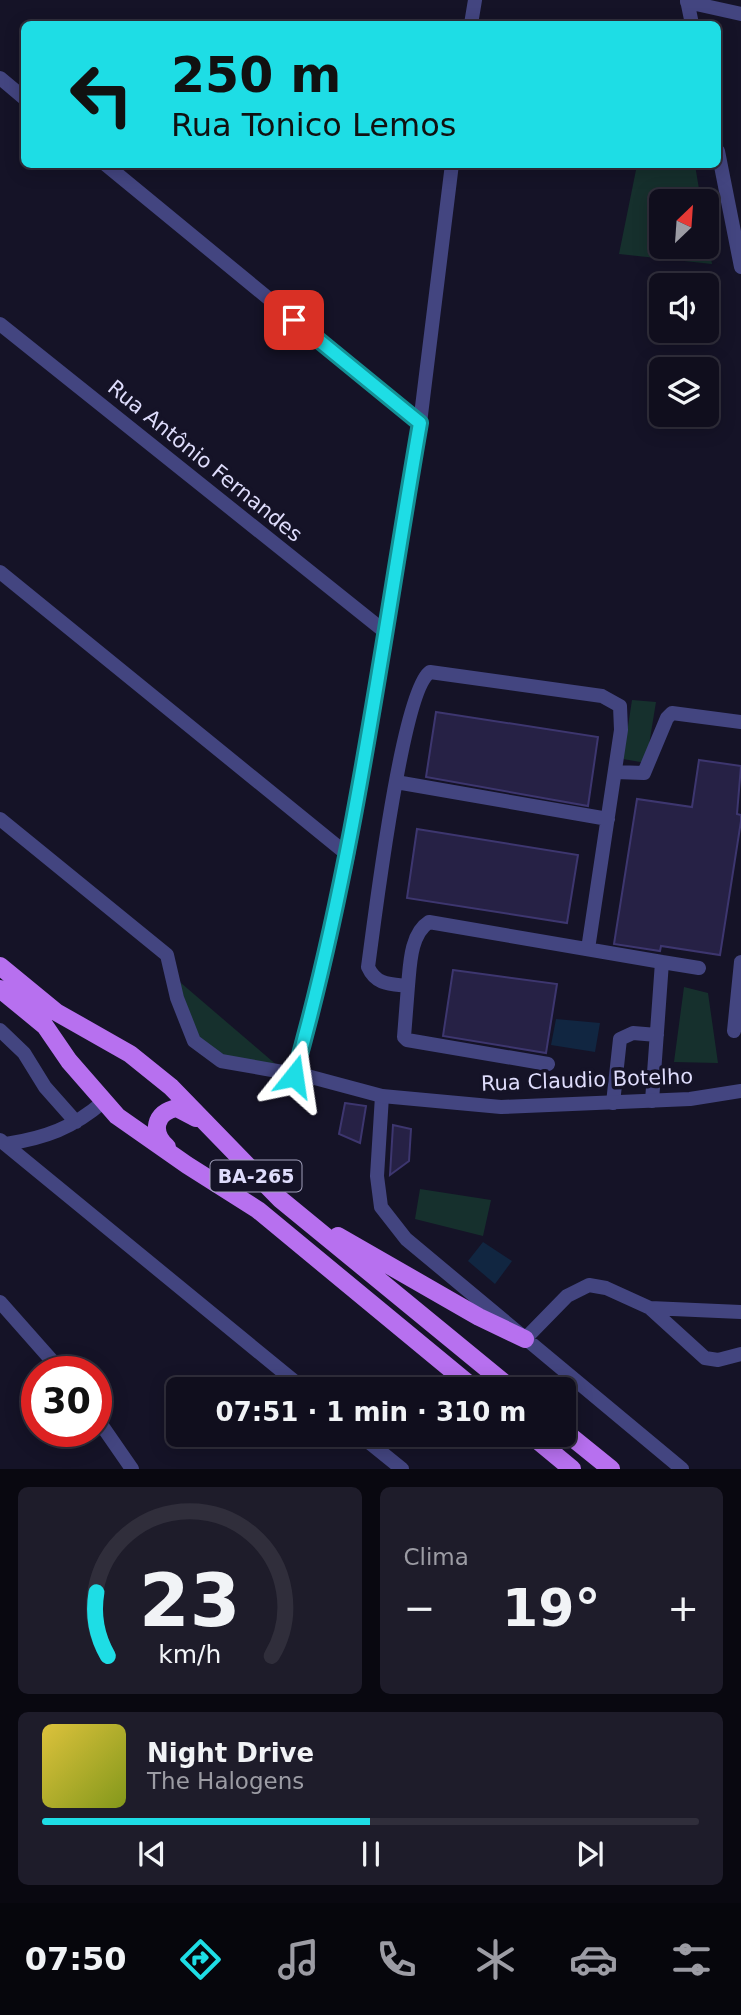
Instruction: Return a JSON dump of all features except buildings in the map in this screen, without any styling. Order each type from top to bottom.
[{"type":"main road","name":"BA-265","points":[[0,966],[56,1012],[130,1054],[187,1101],[255,1174],[302,1217],[497,1377]]},
{"type":"main road","points":[[0,989],[45,1026],[103,1102],[144,1137],[258,1210],[460,1377]]},
{"type":"main road","points":[[187,1165],[160,1142],[155,1133],[155,1126],[164,1113],[177,1108],[187,1111],[218,1134]]},
{"type":"main road","points":[[302,1217],[480,1317],[525,1339]]},
{"type":"main road","points":[[576,1440],[611,1469]]},
{"type":"main road","points":[[545,1447],[572,1469]]},
{"type":"street","points":[[472,21],[475,0]]},
{"type":"street","points":[[691,21],[687,1],[741,14]]},
{"type":"street","points":[[0,78],[21,96]]},
{"type":"street","points":[[721,166],[741,267]]},
{"type":"street","points":[[110,168],[420,423]]},
{"type":"street","points":[[294,1076],[323,970],[348,855],[420,423],[452,168]]},
{"type":"street","name":"Rua Antônio Fernandes","points":[[0,324],[384,631]]},
{"type":"street","points":[[0,572],[348,855]]},
{"type":"street","points":[[408,986],[380,982],[368,967],[396,782],[417,688],[430,672],[601,696],[620,706],[622,722],[588,949]]},
{"type":"street","points":[[615,772],[644,773],[667,718],[672,713],[741,722]]},
{"type":"street","points":[[396,782],[608,819]]},
{"type":"street","name":"Rua Claudio Botelho","points":[[0,819],[167,955],[186,1025],[194,1041],[207,1054],[221,1061],[310,1077],[382,1096],[501,1107],[652,1101],[741,1091]]},
{"type":"street","points":[[548,1063],[407,1040],[403,1028],[408,986],[413,948],[421,927],[429,922],[699,968]]},
{"type":"street","points":[[652,1101],[662,962]]},
{"type":"street","points":[[734,1031],[741,962]]},
{"type":"street","points":[[0,1030],[24,1053],[45,1087],[76,1122]]},
{"type":"street","points":[[613,1103],[621,1039],[633,1033],[657,1035]]},
{"type":"street","points":[[382,1096],[377,1176],[381,1207],[406,1239],[682,1469]]},
{"type":"street","points":[[3,1142],[40,1139],[76,1122],[103,1102]]},
{"type":"street","points":[[3,1142],[289,1377]]},
{"type":"street","points":[[525,1339],[567,1296],[589,1286],[606,1288],[650,1308],[705,1358],[718,1360],[741,1354]]},
{"type":"street","points":[[2,1307],[47,1356]]},
{"type":"street","points":[[650,1308],[741,1312]]},
{"type":"street","points":[[112,1440],[132,1469]]},
{"type":"street","points":[[375,1447],[402,1469]]},
{"type":"green space","points":[[636,168],[696,168],[699,189],[649,189],[649,257],[619,254]]},
{"type":"green space","points":[[666,259],[711,259],[712,264]]},
{"type":"green space","points":[[632,700],[656,702],[646,763],[623,759]]},
{"type":"green space","points":[[174,977],[279,1067],[223,1060],[194,1040]]},
{"type":"green space","points":[[684,987],[708,993],[718,1063],[674,1062]]},
{"type":"green space","points":[[420,1189],[491,1200],[483,1236],[415,1219]]},
{"type":"water","points":[[556,1019],[600,1023],[595,1052],[551,1045]]},
{"type":"water","points":[[483,1242],[512,1261],[495,1284],[468,1261]]},
{"type":"route","points":[[294,320],[420,423],[348,855],[323,970],[294,1076]]}]
